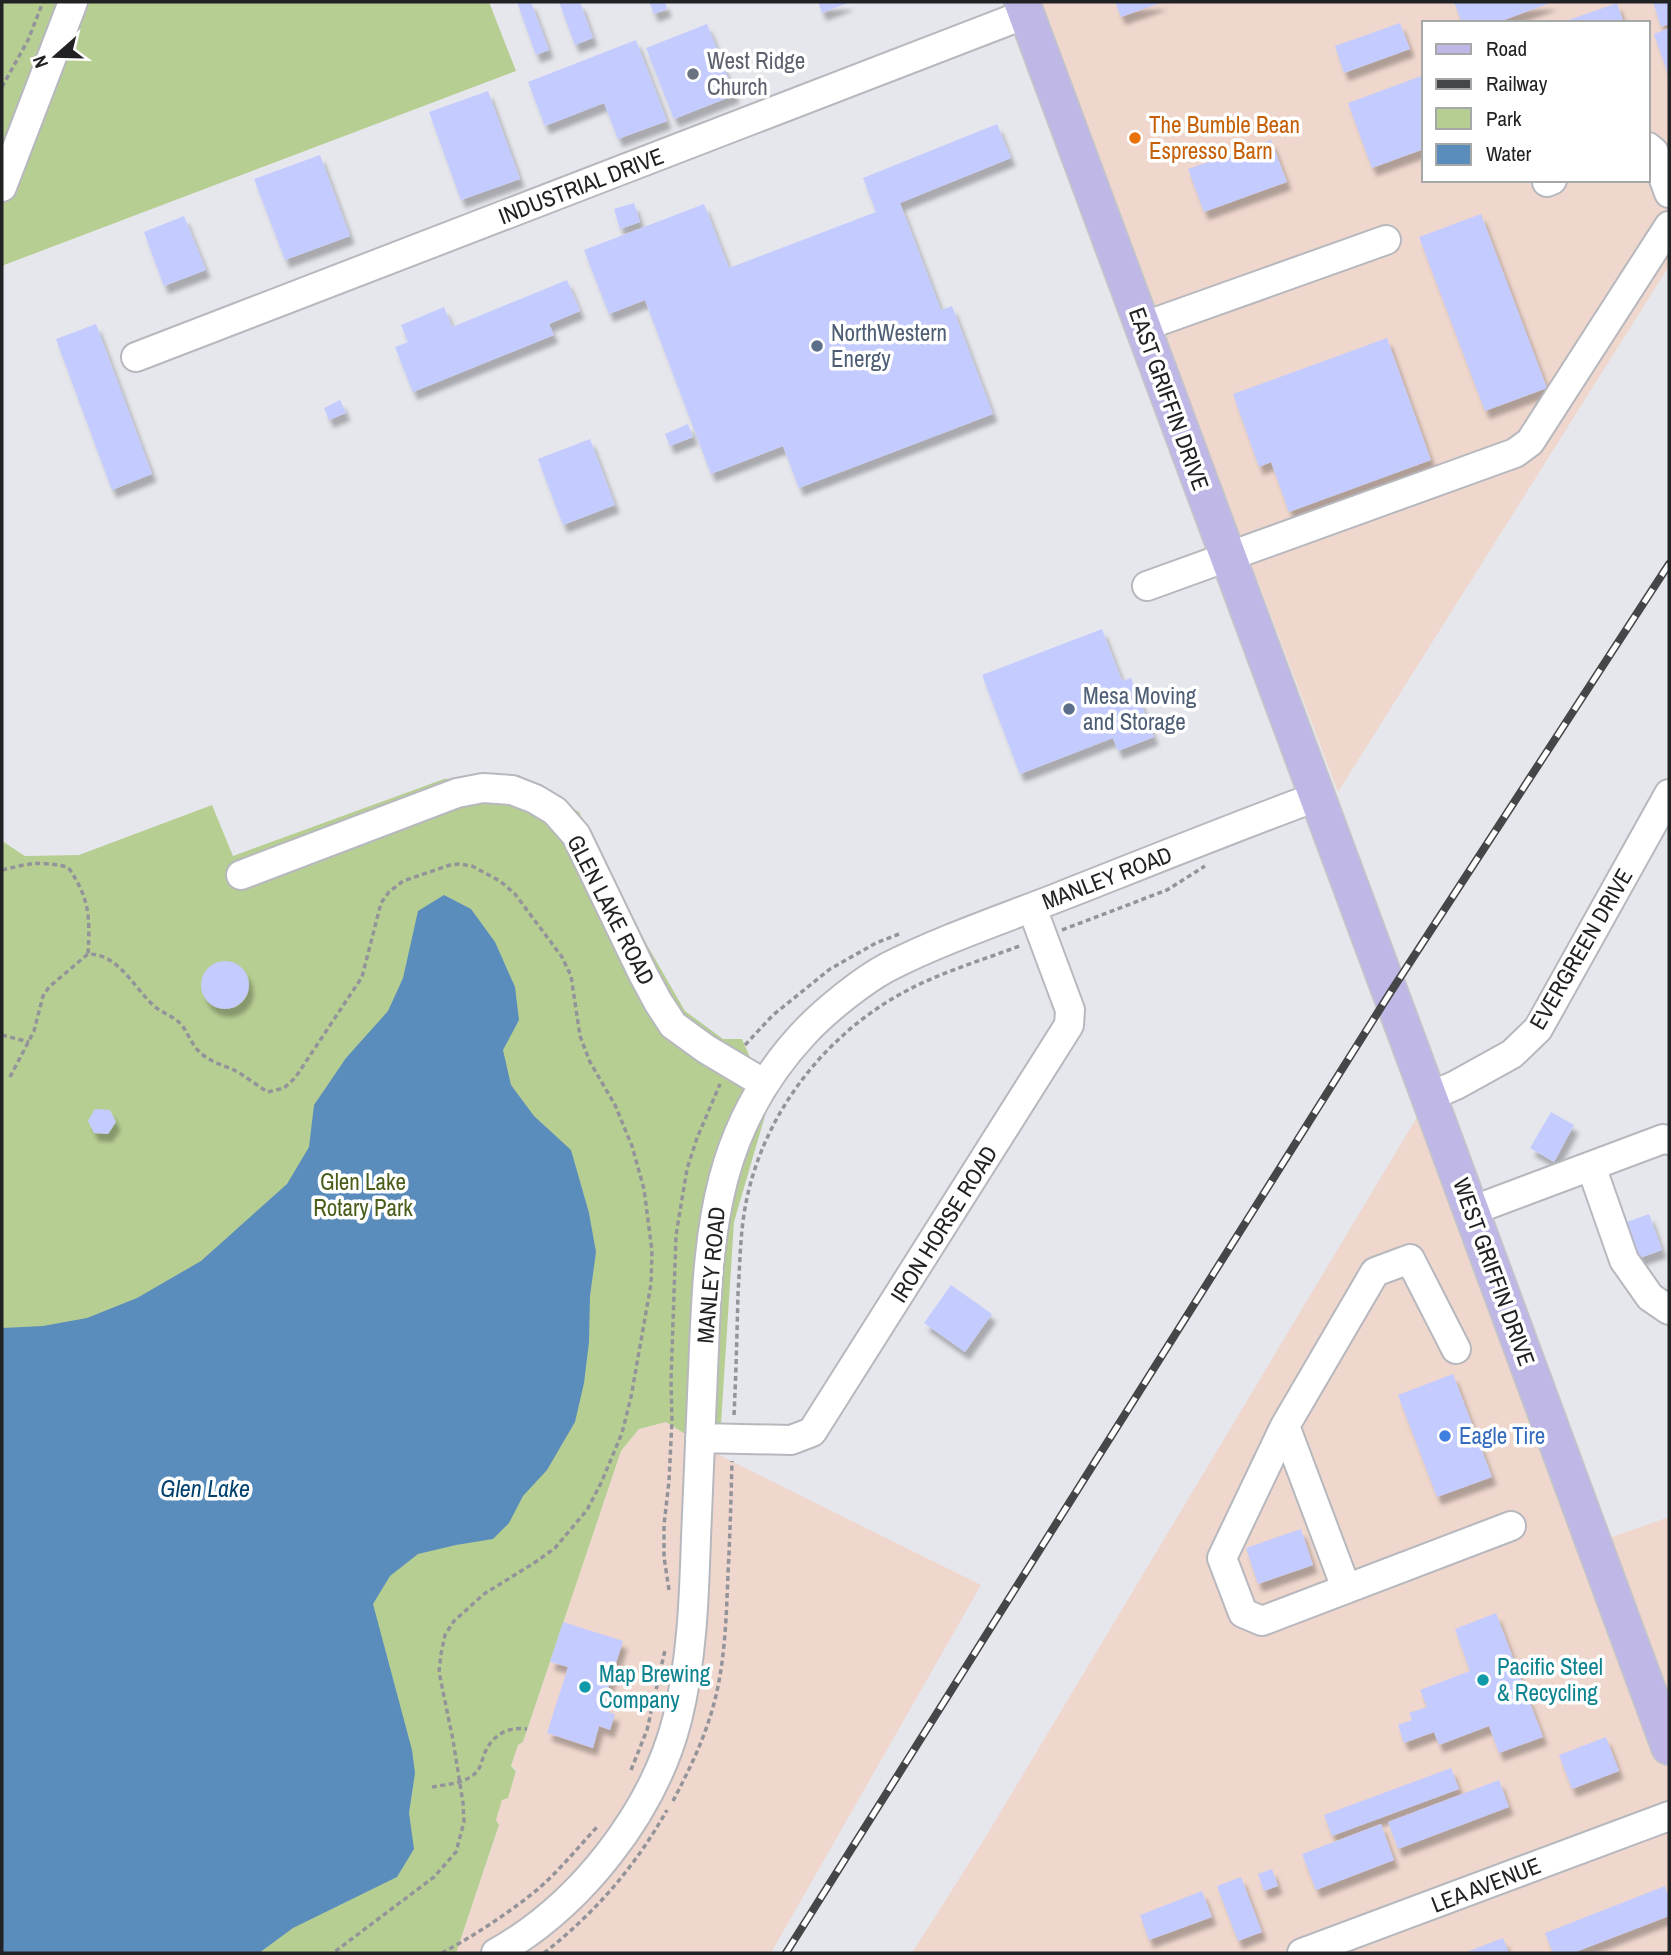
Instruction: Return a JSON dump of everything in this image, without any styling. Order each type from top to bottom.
[{"type":"main road","name":"EAST GRIFFIN DRIVE","points":[[1024,8],[1317,797]]},
{"type":"main road","name":"WEST GRIFFIN DRIVE","points":[[1317,797],[1669,1747]]},
{"type":"street","points":[[2,187],[73,2]]},
{"type":"street","name":"INDUSTRIAL DRIVE","points":[[136,357],[1024,8]]},
{"type":"street","points":[[1650,149],[1654,152],[1669,193]]},
{"type":"street","points":[[1147,586],[1515,453],[1530,442],[1669,226]]},
{"type":"street","points":[[1142,327],[1386,240]]},
{"type":"street","name":"GLEN LAKE ROAD","points":[[240,874],[457,793],[483,788],[512,790],[535,799],[555,811],[576,835],[643,974],[673,1025],[706,1049],[763,1083]]},
{"type":"street","name":"EVERGREEN DRIVE","points":[[1429,1097],[1503,1060],[1517,1051],[1538,1029],[1669,794]]},
{"type":"street","name":"MANLEY ROAD","points":[[496,1953],[559,1906],[609,1853],[643,1802],[676,1722],[689,1657],[693,1615],[706,1289],[714,1219],[729,1158],[763,1083],[807,1030],[852,992],[885,969],[983,926],[1317,797]]},
{"type":"street","name":"IRON HORSE ROAD","points":[[700,1438],[791,1440],[812,1432],[1069,1025],[1070,1010],[1032,908]]},
{"type":"street","points":[[1471,1211],[1663,1139],[1669,1140]]},
{"type":"street","points":[[1591,1166],[1624,1260],[1650,1297],[1669,1310]]},
{"type":"street","points":[[1456,1349],[1410,1259],[1375,1272],[1285,1426],[1222,1558],[1243,1613],[1262,1620],[1511,1526]]},
{"type":"street","points":[[1285,1426],[1346,1588]]},
{"type":"street","name":"LEA AVENUE","points":[[1302,1953],[1669,1816]]},
{"type":"path","points":[[2,87],[28,40],[43,2]]},
{"type":"path","points":[[544,1953],[599,1905],[629,1869],[682,1784],[704,1734],[718,1684],[724,1649],[739,1270],[745,1208],[761,1154],[785,1105],[819,1059],[837,1040],[882,1005],[928,981],[1167,890],[1212,861]]},
{"type":"path","points":[[2,870],[31,862],[68,867],[88,909],[88,954]]},
{"type":"path","points":[[10,1077],[34,1031],[43,996],[49,987],[88,954],[96,954],[108,959],[132,980],[157,1009],[183,1026],[192,1043],[203,1055],[268,1092],[284,1088],[295,1078],[362,977],[381,903],[389,892],[403,881],[450,865],[472,866],[500,881],[515,894],[562,957],[571,976],[580,1036],[590,1062],[615,1105],[632,1146],[644,1189],[652,1251],[651,1284],[631,1397],[622,1433],[587,1510],[555,1548],[484,1594],[454,1621],[445,1636],[439,1672],[460,1782],[464,1822],[456,1852],[434,1877],[333,1953]]},
{"type":"path","points":[[669,1601],[664,1557],[664,1525],[672,1420],[676,1235],[687,1169],[697,1138],[712,1101],[732,1064],[749,1040],[773,1015],[830,969],[867,947],[901,933]]},
{"type":"path","points":[[2,1035],[29,1042]]},
{"type":"path","points":[[628,1778],[647,1730],[667,1642]]},
{"type":"path","points":[[432,1787],[460,1782],[470,1777],[479,1770],[489,1743],[499,1733],[510,1729],[527,1729]]},
{"type":"path","points":[[442,1953],[540,1888],[605,1818]]},
{"type":"shaded area","points":[[1021,2],[1669,2],[1669,266],[1338,792],[1150,298]]},
{"type":"shaded area","points":[[1429,1097],[1595,1543],[1669,1517],[1669,1953],[912,1953],[985,1838]]},
{"type":"shaded area","points":[[666,1422],[719,1455],[981,1585],[771,1953],[456,1953],[499,1825],[496,1820],[502,1799],[508,1797],[516,1771],[511,1766],[518,1745],[523,1742],[621,1451],[639,1429]]},
{"type":"green space","points":[[2,2],[489,2],[516,71],[4,265],[2,269]]},
{"type":"green space","name":"Glen Lake Rotary Park","points":[[519,775],[579,812],[647,945],[685,1011],[723,1039],[742,1039],[769,1102],[734,1222],[719,1455],[666,1422],[639,1429],[621,1451],[523,1742],[518,1745],[511,1766],[516,1771],[508,1798],[502,1800],[496,1820],[499,1825],[456,1953],[2,1953],[2,841],[25,856],[79,855],[212,805],[233,856],[444,779]]},
{"type":"water","name":"Glen Lake","points":[[444,895],[471,909],[495,942],[515,987],[519,1020],[503,1050],[511,1085],[534,1116],[571,1150],[589,1213],[596,1252],[584,1383],[575,1422],[547,1470],[523,1496],[509,1523],[493,1539],[418,1554],[390,1576],[373,1604],[412,1750],[415,1773],[409,1813],[414,1849],[397,1877],[293,1928],[259,1953],[2,1953],[2,1328],[43,1326],[87,1318],[137,1298],[201,1261],[287,1184],[309,1147],[314,1105],[346,1058],[388,1011],[403,978],[418,911]]},
{"type":"building","points":[[517,2],[531,2],[549,50],[536,55]]},
{"type":"building","points":[[559,2],[580,2],[593,38],[575,45]]},
{"type":"building","points":[[649,2],[665,2],[667,9],[654,14]]},
{"type":"building","points":[[818,2],[850,2],[822,13]]},
{"type":"building","points":[[1115,2],[1163,2],[1121,17]]},
{"type":"building","points":[[1454,2],[1553,2],[1501,21],[1461,21]]},
{"type":"building","points":[[1653,2],[1669,2],[1669,24],[1661,27]]},
{"type":"building","points":[[1617,3],[1623,21],[1566,21]]},
{"type":"building","points":[[1400,23],[1410,49],[1344,73],[1335,46]]},
{"type":"building","points":[[707,24],[735,95],[674,119],[646,48]]},
{"type":"building","points":[[1669,28],[1669,77],[1654,34]]},
{"type":"building","points":[[636,40],[667,121],[618,139],[604,103],[545,126],[528,82]]},
{"type":"building","points":[[1422,76],[1422,150],[1372,168],[1348,103]]},
{"type":"building","points":[[488,91],[520,179],[461,200],[429,112]]},
{"type":"building","points":[[997,124],[1011,158],[900,203],[941,310],[952,306],[993,414],[799,488],[783,446],[711,474],[645,300],[609,314],[584,250],[704,204],[729,268],[876,212],[863,178]]},
{"type":"building","points":[[1271,140],[1287,182],[1204,212],[1188,169]]},
{"type":"building","points":[[320,155],[350,236],[285,260],[254,179]]},
{"type":"building","points":[[634,203],[640,222],[620,229],[614,209]]},
{"type":"building","points":[[1481,214],[1547,388],[1485,411],[1419,237]]},
{"type":"building","points":[[184,216],[206,270],[164,286],[144,232]]},
{"type":"building","points":[[567,280],[580,311],[549,324],[554,335],[413,392],[395,347],[408,342],[401,325],[444,307],[452,327]]},
{"type":"building","points":[[96,324],[152,474],[112,490],[56,339]]},
{"type":"building","points":[[1387,338],[1431,460],[1289,512],[1271,462],[1259,467],[1233,394]]},
{"type":"building","points":[[340,400],[346,413],[329,420],[324,408]]},
{"type":"building","points":[[688,424],[693,437],[670,446],[665,434]]},
{"type":"building","points":[[590,439],[615,505],[563,525],[538,459]]},
{"type":"building","name":"Mesa Moving and Storage","points":[[1102,629],[1122,681],[1131,678],[1154,737],[1118,751],[1113,738],[1020,774],[982,675]]},
{"type":"building","points":[[225,961],[242,968],[249,985],[242,1002],[225,1009],[208,1002],[201,985],[208,968]]},
{"type":"building","points":[[95,1109],[110,1110],[116,1122],[108,1134],[94,1133],[88,1121]]},
{"type":"building","points":[[1551,1112],[1574,1125],[1554,1162],[1530,1148]]},
{"type":"building","points":[[1649,1214],[1662,1250],[1637,1259],[1624,1223]]},
{"type":"building","points":[[951,1285],[992,1314],[965,1352],[924,1323]]},
{"type":"building","name":"Eagle Tire","points":[[1453,1374],[1492,1477],[1437,1497],[1398,1395]]},
{"type":"building","points":[[1301,1529],[1313,1565],[1258,1584],[1246,1548]]},
{"type":"building","name":"Pacific Steel & Recycling","points":[[1496,1613],[1543,1737],[1499,1753],[1489,1726],[1439,1745],[1434,1732],[1404,1743],[1398,1725],[1412,1720],[1409,1713],[1427,1707],[1420,1690],[1470,1671],[1455,1629]]},
{"type":"building","name":"Map Brewing Company","points":[[563,1622],[623,1641],[602,1707],[615,1714],[610,1730],[599,1726],[593,1748],[547,1733],[568,1667],[550,1662]]},
{"type":"building","points":[[1606,1737],[1619,1771],[1572,1789],[1559,1755]]},
{"type":"building","points":[[1451,1768],[1459,1789],[1332,1836],[1324,1815]]},
{"type":"building","points":[[1499,1780],[1509,1807],[1398,1849],[1388,1822]]},
{"type":"building","points":[[1381,1824],[1394,1860],[1316,1890],[1302,1854]]},
{"type":"building","points":[[1272,1869],[1278,1886],[1264,1891],[1258,1874]]},
{"type":"building","points":[[1241,1877],[1262,1932],[1238,1941],[1217,1886]]},
{"type":"building","points":[[1665,1886],[1669,1898],[1669,1916],[1573,1953],[1553,1953],[1545,1933]]},
{"type":"building","points":[[1202,1891],[1212,1917],[1149,1940],[1140,1915]]},
{"type":"building","points":[[1503,1938],[1509,1953],[1464,1953]]},
{"type":"railway","points":[[786,1953],[1390,993],[1669,564]]},
{"type":"place","name":"West Ridge Church","points":[[693,74]]},
{"type":"place","name":"The Bumble Bean Espresso Barn","points":[[1135,138]]},
{"type":"place","name":"NorthWestern Energy","points":[[817,346]]},
{"type":"place","name":"Mesa Moving and Storage","points":[[1069,709]]},
{"type":"place","name":"Eagle Tire","points":[[1445,1436]]},
{"type":"place","name":"Pacific Steel & Recycling","points":[[1483,1680]]},
{"type":"place","name":"Map Brewing Company","points":[[585,1687]]}]
